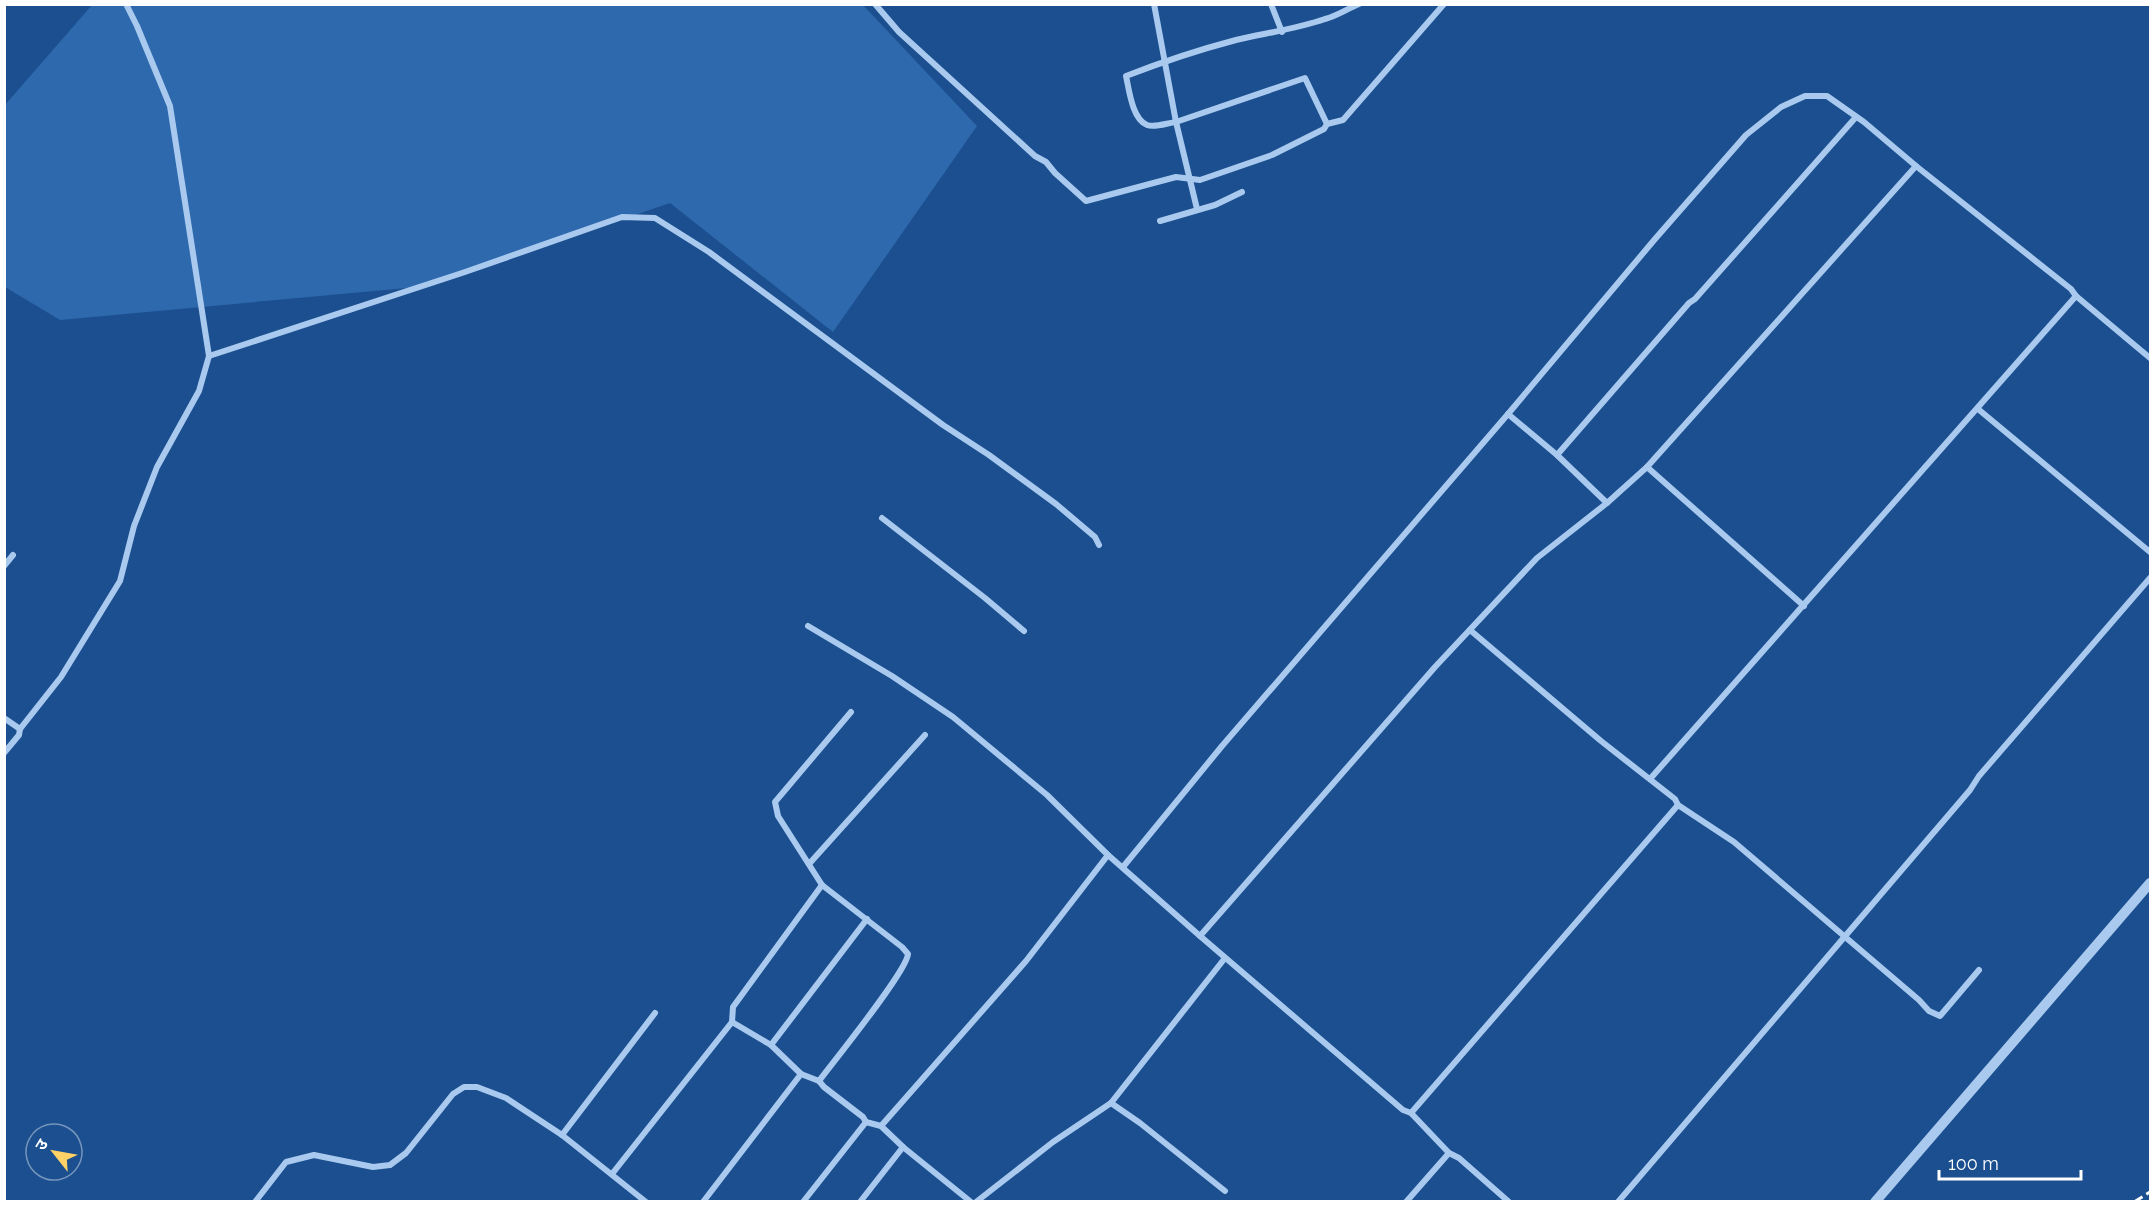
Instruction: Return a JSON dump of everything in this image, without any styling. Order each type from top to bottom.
[{"type":"street","points":[[4,753],[61,677],[120,581],[134,526],[157,467],[200,391],[209,356],[170,106],[126,4]]},
{"type":"street","points":[[875,4],[899,32],[1035,156],[1046,162],[1086,201],[1176,177],[1200,180],[1272,155],[1324,129],[1327,124],[1343,120],[1444,4]]},
{"type":"street","points":[[1154,4],[1176,122],[1197,209]]},
{"type":"street","points":[[1271,4],[1282,32]]},
{"type":"street","points":[[1327,124],[1305,78],[1176,122],[1154,126],[1141,121],[1136,113],[1126,76],[1236,40],[1282,32],[1328,19],[1340,11],[1359,4]]},
{"type":"street","points":[[1123,867],[1222,746],[1508,414],[1655,239],[1746,135],[1781,106],[1805,96],[1827,96],[2071,289],[2076,296],[2151,358]]},
{"type":"street","points":[[1557,455],[1689,303],[1856,117]]},
{"type":"street","points":[[1200,936],[1435,667],[1537,558],[1607,503],[1647,467],[1916,165]]},
{"type":"street","points":[[1160,221],[1215,205],[1242,192]]},
{"type":"street","points":[[209,356],[465,272],[622,217],[655,218],[709,252],[943,425],[1056,504],[1095,537],[1100,545]]},
{"type":"street","points":[[1650,779],[2076,296]]},
{"type":"street","points":[[1978,409],[2151,552]]},
{"type":"street","points":[[1508,414],[1557,455],[1607,503]]},
{"type":"street","points":[[1647,467],[1804,606]]},
{"type":"street","points":[[882,518],[986,598],[1024,631]]},
{"type":"street","points":[[4,566],[13,555]]},
{"type":"street","points":[[1618,1202],[1970,790],[1979,776],[2151,578]]},
{"type":"street","points":[[808,626],[892,676],[953,717],[1047,795],[1108,855],[1402,1110],[1411,1113],[1449,1153],[1459,1158],[1509,1202]]},
{"type":"street","points":[[1470,630],[1601,741],[1675,799],[1678,805],[1734,842],[1929,1011],[1940,1016],[1979,970]]},
{"type":"street","points":[[819,1081],[908,959],[908,954],[902,947],[822,885],[778,816],[775,802],[851,712]]},
{"type":"street","points":[[4,718],[20,729]]},
{"type":"street","points":[[809,864],[925,735]]},
{"type":"street","points":[[1411,1113],[1678,805]]},
{"type":"street","points":[[881,1126],[1026,961],[1108,855]]},
{"type":"street","points":[[1875,1202],[2151,882]]},
{"type":"street","points":[[612,1174],[732,1022],[733,1007],[822,885]]},
{"type":"street","points":[[771,1045],[867,919]]},
{"type":"street","points":[[732,1022],[771,1045],[801,1074],[819,1081],[866,1122],[881,1126],[903,1147],[974,1202],[1053,1142],[1111,1103],[1225,958]]},
{"type":"street","points":[[562,1135],[655,1013]]},
{"type":"street","points":[[703,1202],[801,1074]]},
{"type":"street","points":[[255,1202],[286,1162],[315,1155],[374,1167],[390,1165],[406,1153],[453,1094],[464,1087],[477,1087],[506,1098],[562,1135],[646,1202]]},
{"type":"street","points":[[1111,1103],[1140,1123],[1225,1191]]},
{"type":"street","points":[[803,1202],[866,1122]]},
{"type":"street","points":[[860,1202],[903,1147]]},
{"type":"street","points":[[1406,1202],[1449,1153]]},
{"type":"shaded area","points":[[862,4],[977,126],[833,332],[670,203],[429,286],[60,320],[5,287],[4,106],[92,5]]},
{"type":"railway","points":[[2134,1202],[2150,1192]]}]
